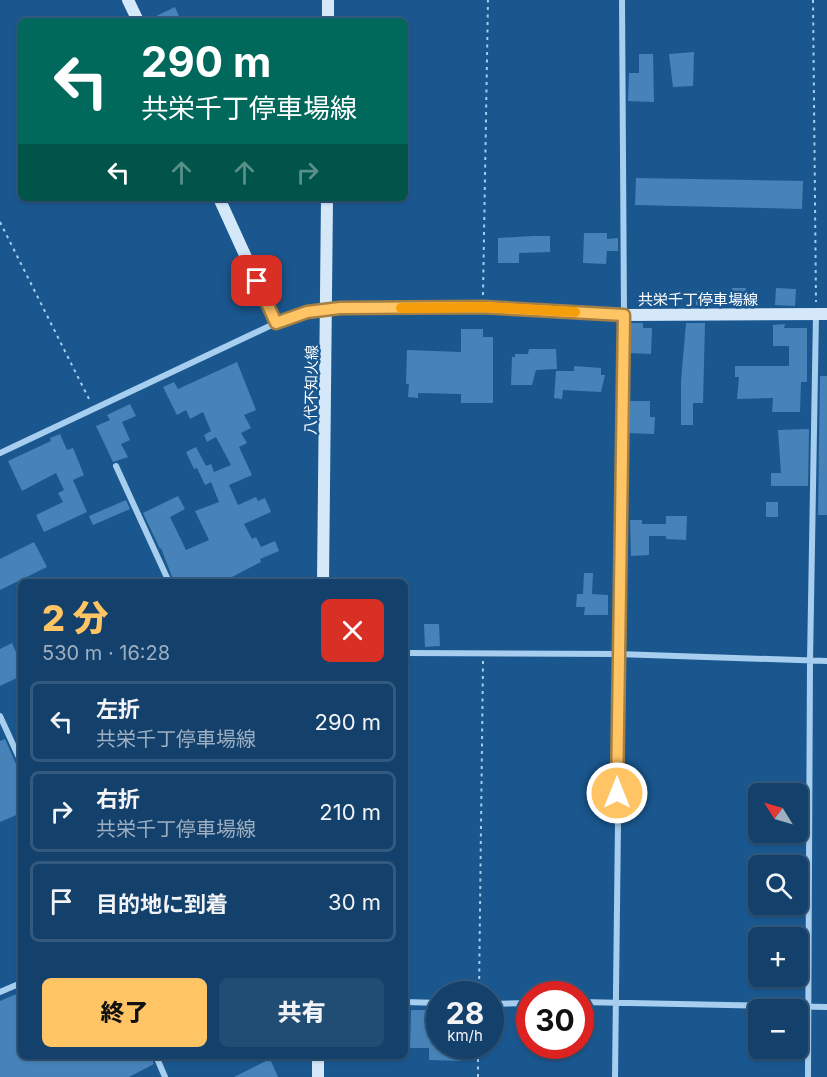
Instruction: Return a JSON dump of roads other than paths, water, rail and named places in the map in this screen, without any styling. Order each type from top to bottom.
[{"type":"main road","points":[[128,0],[137,18]]},
{"type":"main road","points":[[328,0],[328,18]]},
{"type":"main road","points":[[220,201],[276,323]]},
{"type":"main road","name":"八代不知火線","points":[[323,579],[327,201]]},
{"type":"main road","name":"共栄千丁停車場線","points":[[276,323],[307,312],[327,310],[483,307],[624,315],[821,314]]},
{"type":"main road","points":[[318,1059],[318,1077]]},
{"type":"street","points":[[615,1077],[618,654],[624,315],[622,0]]},
{"type":"street","points":[[821,314],[810,661],[808,1007],[827,1007]]},
{"type":"street","points":[[0,453],[276,323]]},
{"type":"street","points":[[116,466],[168,579]]},
{"type":"street","points":[[408,653],[618,654],[827,661]]},
{"type":"street","points":[[0,716],[18,755]]},
{"type":"street","points":[[0,992],[18,984]]},
{"type":"street","points":[[408,1002],[426,1003]]},
{"type":"street","points":[[594,1002],[748,1005]]},
{"type":"street","points":[[157,1059],[165,1077]]},
{"type":"street","points":[[808,1059],[808,1077]]}]
